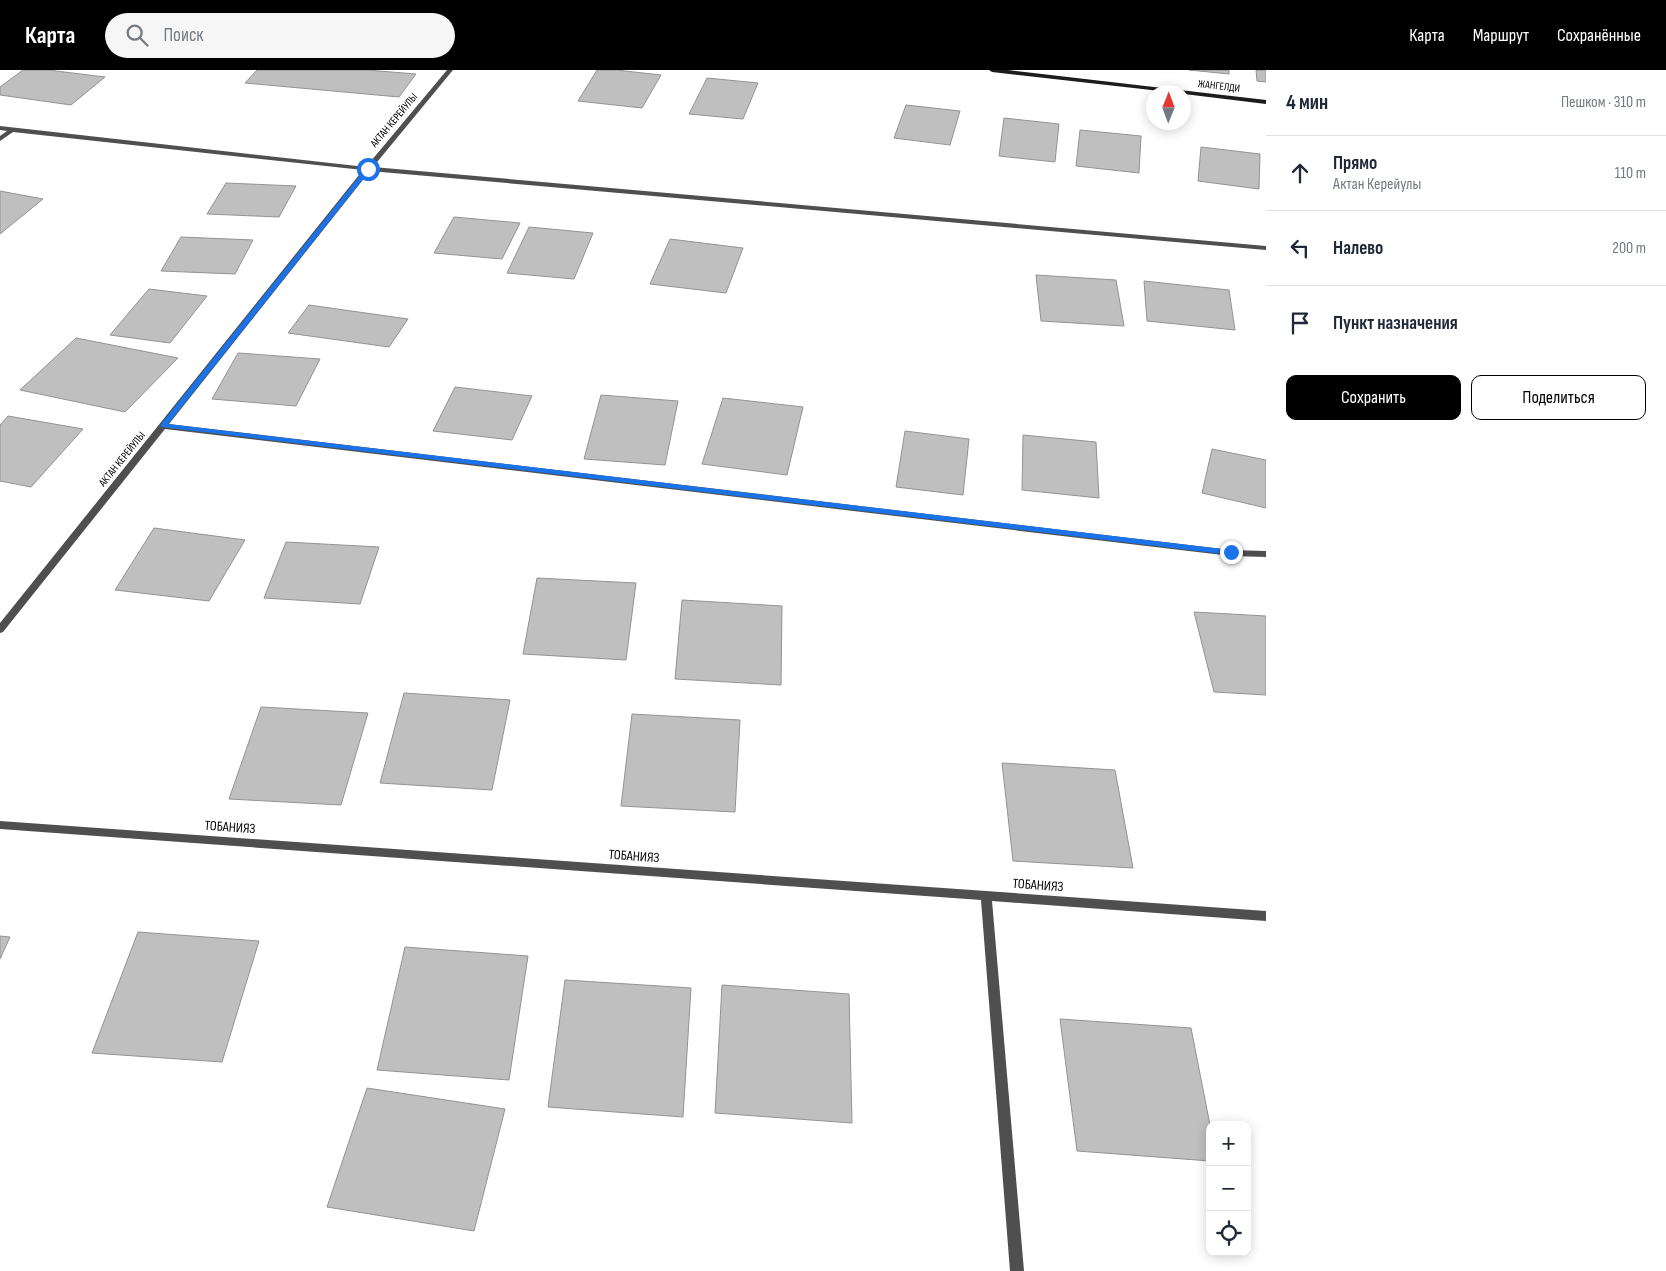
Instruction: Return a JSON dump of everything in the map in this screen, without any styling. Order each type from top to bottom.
[{"type":"street","name":"АКТАН КЕРЕЙУЛЫ","points":[[0,630],[368,169],[450,70]]},
{"type":"street","name":"ЖАНГЕЛДИ","points":[[992,70],[1266,102]]},
{"type":"street","points":[[0,128],[368,169],[1266,248]]},
{"type":"street","points":[[0,139],[12,130]]},
{"type":"street","points":[[164,426],[1212,550],[1266,554]]},
{"type":"street","name":"ТОБАНИЯЗ","points":[[0,825],[1266,916]]},
{"type":"street","points":[[986,896],[1016,1271]]},
{"type":"building","points":[[23,70],[48,70],[105,77],[71,105],[0,95],[0,87]]},
{"type":"building","points":[[257,70],[367,70],[416,74],[399,97],[245,83]]},
{"type":"building","points":[[597,70],[661,75],[642,108],[578,101]]},
{"type":"building","points":[[1189,70],[1229,70],[1229,74]]},
{"type":"building","points":[[1256,70],[1266,70],[1266,82],[1257,81]]},
{"type":"building","points":[[707,78],[758,83],[743,119],[689,114]]},
{"type":"building","points":[[906,105],[960,111],[950,145],[894,138]]},
{"type":"building","points":[[1004,118],[1059,124],[1055,162],[999,156]]},
{"type":"building","points":[[1080,130],[1141,136],[1139,173],[1076,166]]},
{"type":"building","points":[[1201,147],[1260,154],[1259,189],[1198,181]]},
{"type":"building","points":[[226,183],[296,186],[279,217],[207,214]]},
{"type":"building","points":[[0,191],[43,199],[0,234]]},
{"type":"building","points":[[454,217],[520,223],[502,259],[434,253]]},
{"type":"building","points":[[529,227],[593,233],[574,279],[507,273]]},
{"type":"building","points":[[181,237],[253,240],[235,274],[161,271]]},
{"type":"building","points":[[670,239],[743,248],[726,293],[650,284]]},
{"type":"building","points":[[1036,275],[1116,280],[1124,326],[1041,321]]},
{"type":"building","points":[[1144,281],[1229,290],[1235,330],[1147,321]]},
{"type":"building","points":[[149,289],[207,296],[170,343],[110,335]]},
{"type":"building","points":[[309,305],[408,319],[389,347],[288,333]]},
{"type":"building","points":[[76,338],[178,358],[125,412],[20,390]]},
{"type":"building","points":[[238,353],[320,359],[296,406],[212,399]]},
{"type":"building","points":[[455,387],[532,396],[512,440],[433,431]]},
{"type":"building","points":[[601,395],[678,401],[665,465],[584,459]]},
{"type":"building","points":[[723,398],[803,407],[787,475],[702,464]]},
{"type":"building","points":[[8,416],[83,429],[31,487],[0,481],[0,425]]},
{"type":"building","points":[[905,431],[969,439],[963,495],[896,487]]},
{"type":"building","points":[[1023,435],[1096,442],[1099,498],[1022,490]]},
{"type":"building","points":[[1212,449],[1266,460],[1266,508],[1202,493]]},
{"type":"building","points":[[154,528],[245,540],[209,601],[115,590]]},
{"type":"building","points":[[286,542],[379,547],[360,604],[264,598]]},
{"type":"building","points":[[537,578],[636,583],[626,660],[523,654]]},
{"type":"building","points":[[682,600],[782,606],[781,685],[675,679]]},
{"type":"building","points":[[1194,612],[1266,616],[1266,695],[1214,692]]},
{"type":"building","points":[[404,693],[510,700],[492,790],[380,783]]},
{"type":"building","points":[[261,707],[368,713],[341,805],[229,799]]},
{"type":"building","points":[[632,714],[740,720],[735,812],[621,806]]},
{"type":"building","points":[[1002,763],[1115,770],[1133,868],[1013,861]]},
{"type":"building","points":[[138,932],[259,941],[222,1062],[92,1053]]},
{"type":"building","points":[[0,936],[10,937],[0,959]]},
{"type":"building","points":[[405,947],[528,956],[509,1080],[377,1070]]},
{"type":"building","points":[[565,980],[691,988],[683,1117],[548,1107]]},
{"type":"building","points":[[722,985],[849,994],[852,1123],[715,1113]]},
{"type":"building","points":[[1060,1019],[1191,1028],[1209,1121],[1206,1121],[1206,1161],[1077,1151]]},
{"type":"building","points":[[367,1088],[505,1109],[474,1231],[327,1207]]},
{"type":"route","points":[[368,169],[164,426],[1231,552]]}]
